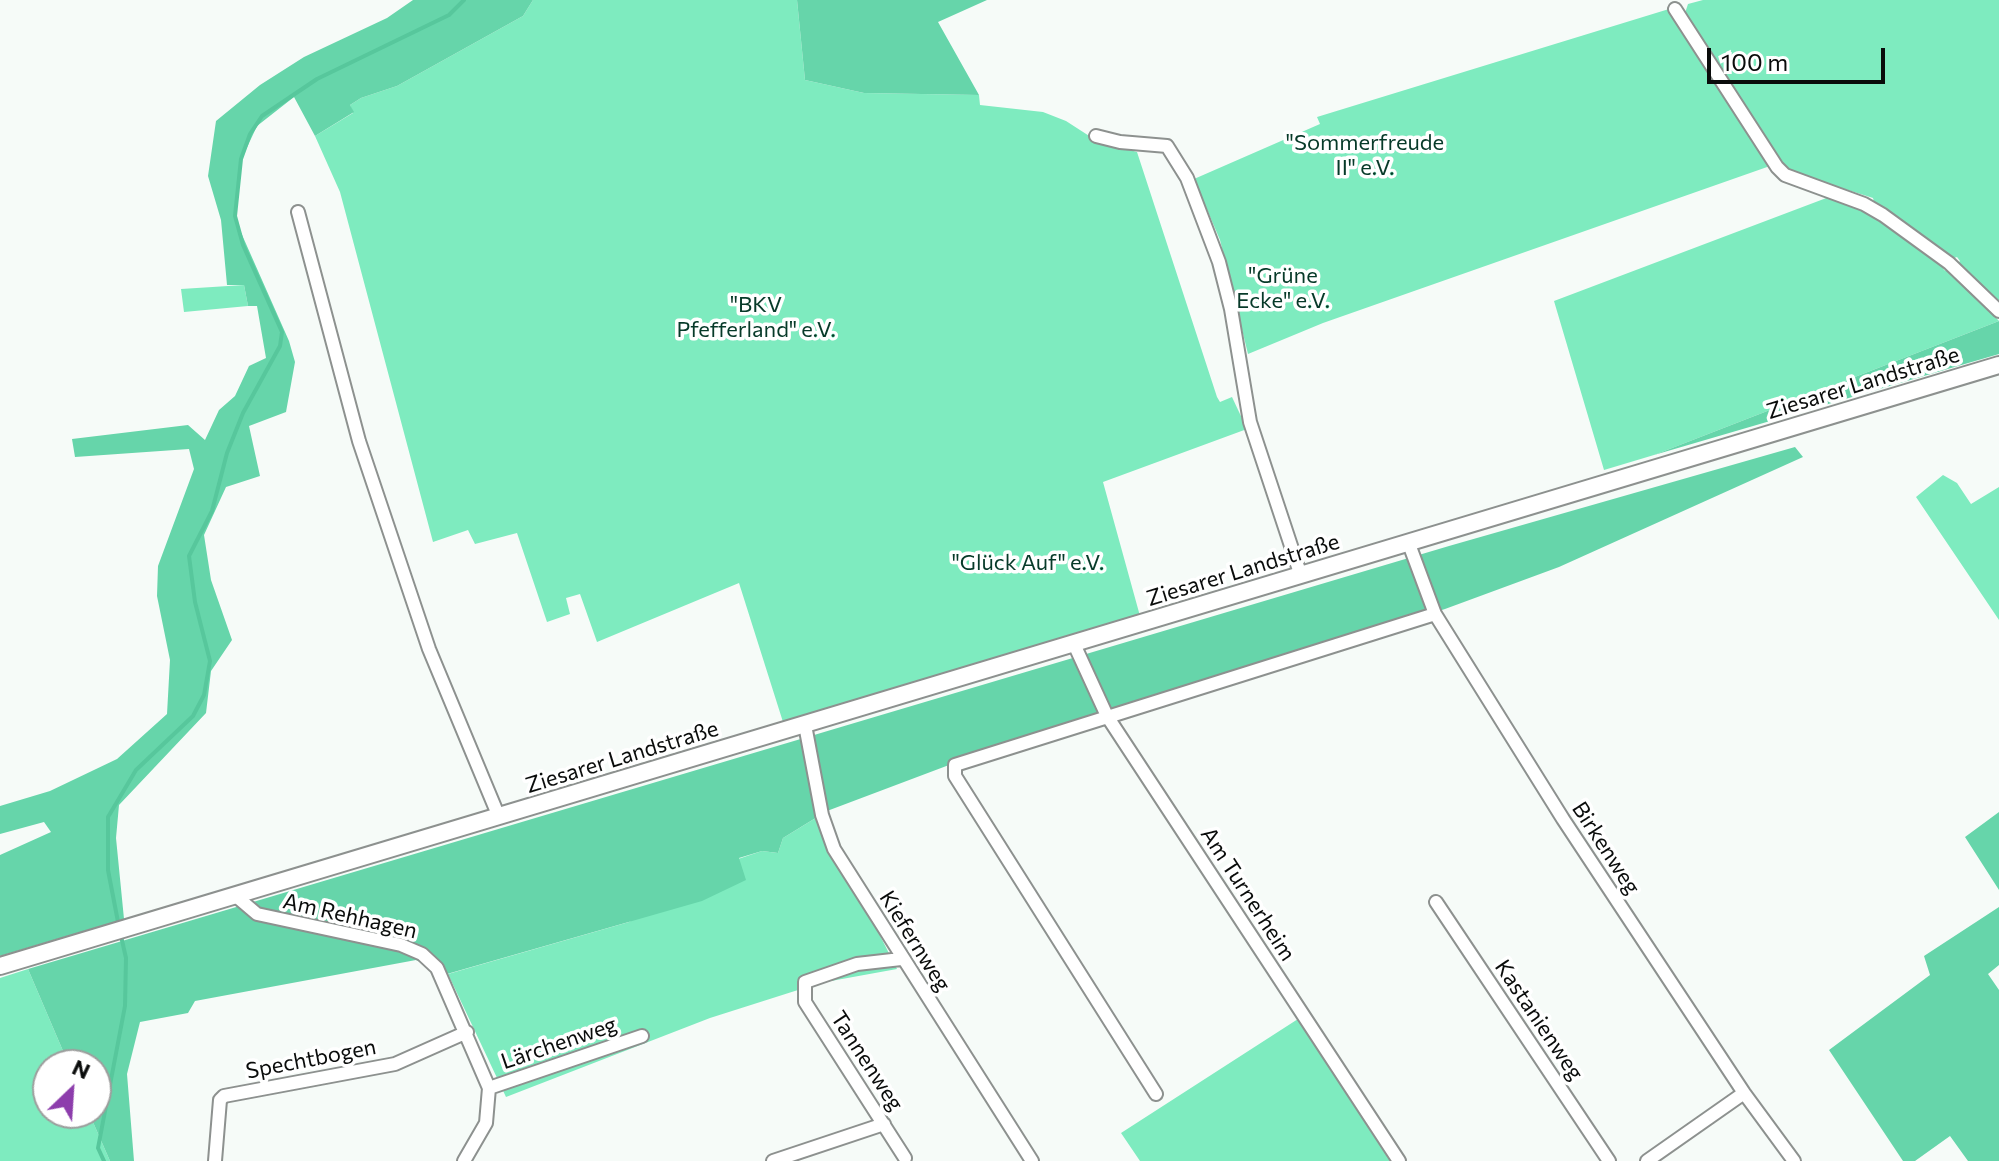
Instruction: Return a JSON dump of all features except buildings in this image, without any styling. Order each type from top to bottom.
[{"type":"main road","name":"Ziesarer Landstraße","points":[[0,966],[1999,365]]},
{"type":"street","points":[[1675,9],[1785,175],[1864,204],[1883,215],[1949,263],[1999,311]]},
{"type":"street","points":[[1096,136],[1120,142],[1167,146],[1187,178],[1219,262],[1231,309],[1250,422],[1301,576]]},
{"type":"street","points":[[298,212],[359,441],[438,672],[499,817]]},
{"type":"street","name":"Birkenweg","points":[[1409,544],[1435,614],[1563,819],[1744,1093],[1794,1161]]},
{"type":"street","points":[[1156,1094],[955,776],[955,765],[1435,614]]},
{"type":"street","name":"Am Turnerheim","points":[[1074,644],[1107,716],[1399,1161]]},
{"type":"street","name":"Kiefernweg","points":[[805,725],[827,832],[901,959],[1032,1161]]},
{"type":"street","name":"Am Rehhagen","points":[[237,897],[257,914],[330,932],[374,938],[422,954],[437,968],[489,1088],[486,1123],[464,1161]]},
{"type":"street","name":"Kastanienweg","points":[[1436,902],[1609,1161]]},
{"type":"street","name":"Tannenweg","points":[[901,959],[857,964],[805,982],[805,1002],[905,1158]]},
{"type":"street","name":"Spechtbogen","points":[[215,1161],[220,1100],[224,1096],[395,1064],[467,1032]]},
{"type":"street","name":"Lärchenweg","points":[[489,1088],[642,1036]]},
{"type":"street","points":[[1647,1161],[1744,1093]]},
{"type":"street","points":[[773,1161],[884,1124]]},
{"type":"green space","points":[[413,0],[533,0],[523,16],[397,86],[361,98],[350,105],[354,112],[315,136],[294,97],[257,126],[242,158],[235,219],[289,341],[295,362],[286,412],[249,426],[260,476],[226,487],[204,535],[211,580],[232,640],[211,671],[206,713],[119,805],[116,838],[124,919],[0,956],[0,855],[51,832],[44,822],[0,834],[0,806],[50,791],[117,759],[167,714],[170,660],[157,596],[158,566],[194,469],[189,449],[75,457],[72,439],[188,425],[205,440],[219,410],[235,396],[249,366],[266,358],[257,306],[248,306],[244,285],[227,285],[221,220],[208,176],[216,121],[260,85],[304,57],[387,18]]},
{"type":"green space","name":"\"BKV Pfefferland\" e.V.","points":[[533,0],[797,0],[805,80],[864,93],[979,95],[980,105],[1043,112],[1066,121],[1097,141],[1137,152],[1217,397],[1220,402],[1232,397],[1247,429],[1103,482],[1140,616],[783,722],[739,583],[597,642],[580,594],[566,598],[570,614],[547,622],[517,533],[475,544],[468,530],[433,542],[340,192],[315,136],[353,113],[350,105],[361,98],[397,86],[523,16]]},
{"type":"green space","points":[[797,0],[987,0],[938,22],[979,95],[864,93],[805,80]]},
{"type":"green space","points":[[1703,0],[1999,0],[1999,307],[1956,266],[1960,261],[1957,257],[1949,260],[1874,202],[1873,198],[1785,170],[1684,16],[1688,4]]},
{"type":"green space","points":[[1669,9],[1770,166],[1323,323],[1248,354],[1220,240],[1194,179],[1320,124],[1317,117]]},
{"type":"green space","points":[[1829,197],[1880,217],[1941,262],[1944,270],[1955,274],[1999,321],[1654,455],[1604,470],[1554,301]]},
{"type":"green space","points":[[244,285],[248,306],[184,312],[181,289]]},
{"type":"green space","points":[[1999,321],[1999,354],[1654,455]]},
{"type":"green space","points":[[1795,447],[1803,457],[1559,567],[1445,609],[957,762],[827,811],[783,838],[778,853],[762,851],[739,858],[746,880],[702,901],[447,974],[416,960],[195,1001],[188,1013],[140,1022],[127,1074],[134,1161],[110,1161],[96,1129],[112,1129],[112,1049],[62,1049],[28,969],[1449,546]]},
{"type":"green space","points":[[1943,475],[1957,483],[1971,504],[1999,487],[1999,620],[1916,497]]},
{"type":"green space","points":[[1999,812],[1999,890],[1965,837]]},
{"type":"green space","points":[[819,816],[897,969],[820,983],[710,1018],[506,1097],[448,974],[629,922],[738,859],[762,851],[778,853],[783,838]]},
{"type":"green space","points":[[1999,907],[1999,965],[1988,974],[1999,990],[1999,1161],[1968,1161],[1950,1136],[1915,1161],[1903,1161],[1829,1050],[1930,975],[1924,956]]},
{"type":"green space","points":[[28,969],[62,1049],[32,1049],[32,1129],[96,1129],[110,1161],[0,1161],[0,978]]},
{"type":"green space","points":[[1298,1019],[1390,1161],[1140,1161],[1121,1133]]},
{"type":"waterway","points":[[119,927],[108,870],[108,817],[136,770],[193,716],[204,695],[210,661],[195,602],[189,556],[212,511],[227,453],[243,413],[280,346],[282,332],[243,245],[235,216],[241,159],[250,134],[262,116],[317,79],[449,15],[464,0]]},
{"type":"waterway","points":[[104,1161],[98,1148],[125,1006],[126,958],[121,936]]},
{"type":"park label","name":"\"Sommerfreude II\" e.V.","points":[[1365,156]]},
{"type":"park label","name":"\"Grüne Ecke\" e.V.","points":[[1283,288]]},
{"type":"park label","name":"\"Glück Auf\" e.V.","points":[[1028,563]]}]
